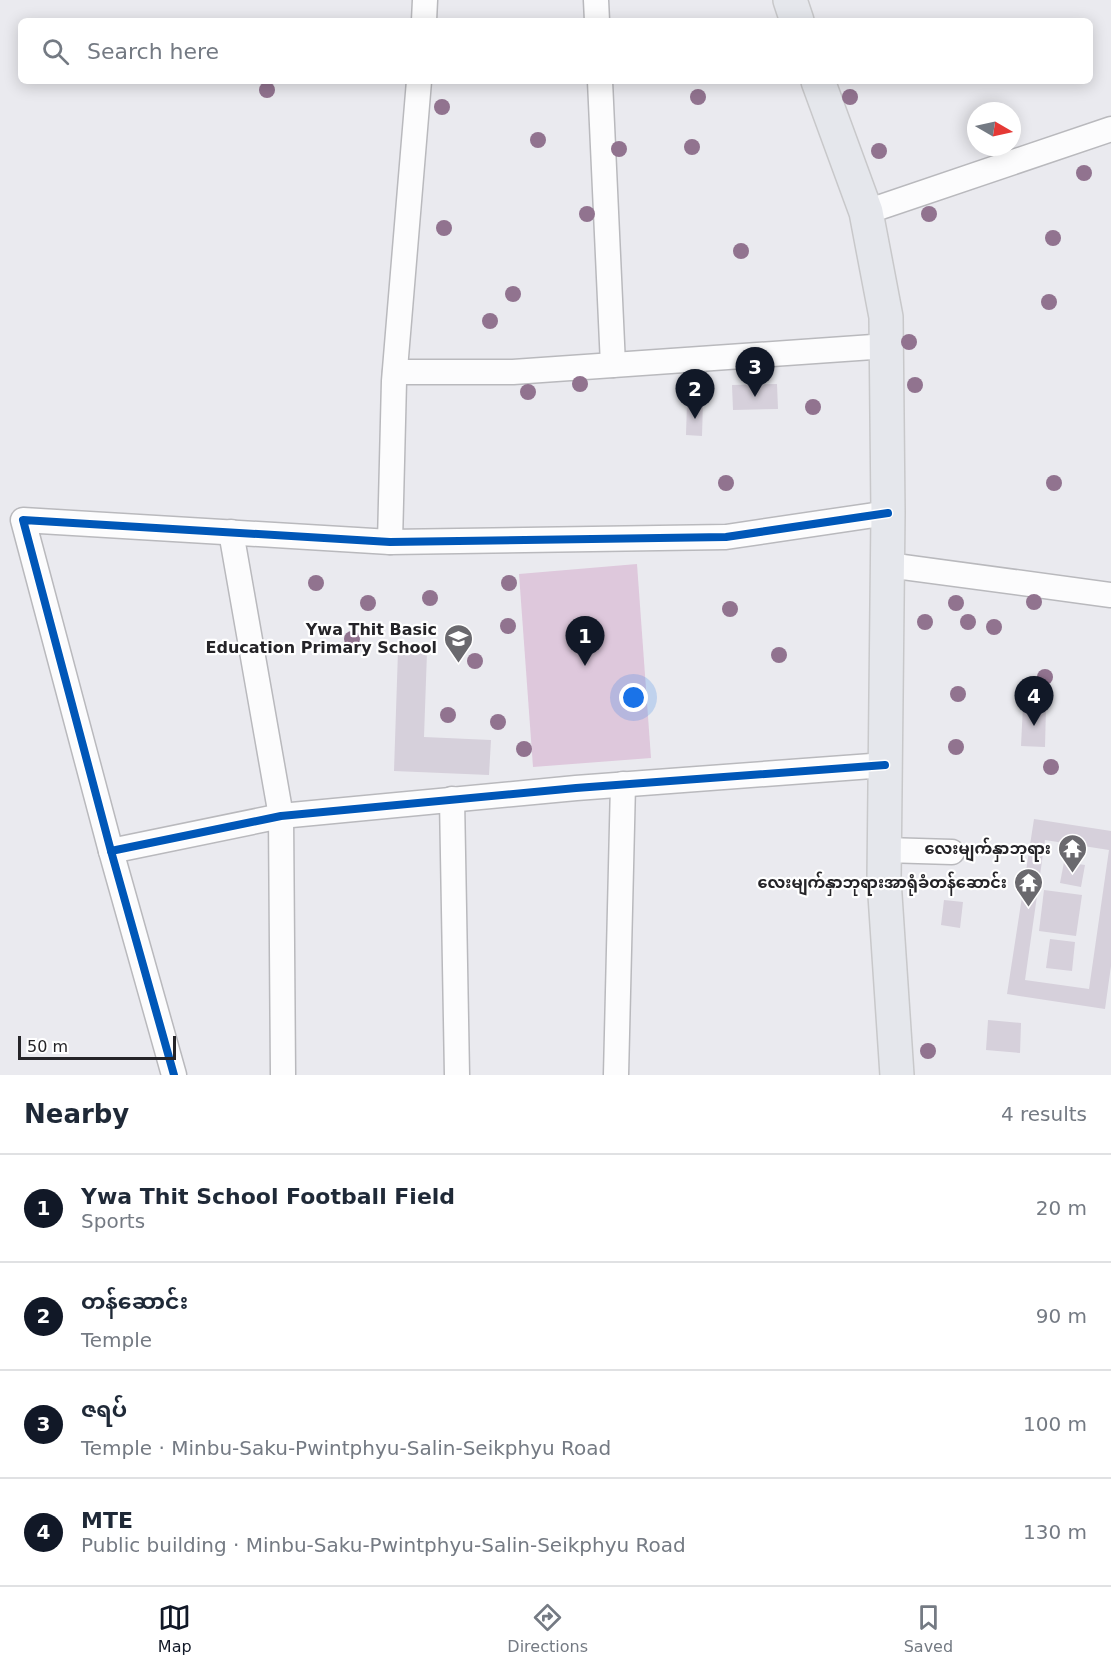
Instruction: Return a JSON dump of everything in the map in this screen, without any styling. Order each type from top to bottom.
[{"type":"main road","points":[[790,0],[796,18]]},
{"type":"main road","points":[[819,84],[866,212],[886,317],[888,565],[884,879],[897,1075]]},
{"type":"street","points":[[424,18],[425,0]]},
{"type":"street","points":[[597,0],[597,18]]},
{"type":"street","points":[[390,542],[395,372],[419,84]]},
{"type":"street","points":[[600,84],[613,365]]},
{"type":"street","points":[[866,212],[1111,129]]},
{"type":"street","points":[[395,372],[513,372],[886,346]]},
{"type":"street","points":[[174,1075],[111,851],[23,520],[390,542],[726,537],[888,513]]},
{"type":"street","points":[[231,532],[281,816],[283,1075]]},
{"type":"street","points":[[888,565],[1111,595]]},
{"type":"street","points":[[111,851],[281,816],[623,784],[885,765]]},
{"type":"street","points":[[616,1075],[623,784]]},
{"type":"street","points":[[452,799],[457,1075]]},
{"type":"street","points":[[885,850],[952,852]]},
{"type":"shaded area","points":[[637,564],[651,758],[533,767],[519,574]]},
{"type":"building","points":[[777,384],[778,409],[733,410],[732,385]]},
{"type":"building","points":[[687,402],[703,402],[702,436],[686,435]]},
{"type":"building","points":[[398,651],[427,652],[424,737],[491,740],[489,775],[394,771]]},
{"type":"building","points":[[1023,705],[1046,706],[1045,747],[1021,746]]},
{"type":"building","name":"လေးမျက်နှာဘုရားအာရုံခံတန်ဆောင်း","points":[[1034,819],[1111,831],[1111,966],[1105,1009],[1007,994]],"holes":[[[1045,840],[1109,850],[1089,989],[1025,980]]]},
{"type":"building","name":"လေးမျက်နှာဘုရား","points":[[1064,862],[1085,865],[1081,887],[1060,883]]},
{"type":"building","points":[[1044,890],[1082,895],[1076,936],[1039,931]]},
{"type":"building","points":[[944,900],[963,902],[960,928],[941,925]]},
{"type":"building","points":[[1050,939],[1075,942],[1072,971],[1046,968]]},
{"type":"building","points":[[988,1020],[1021,1023],[1020,1053],[986,1050]]},
{"type":"cycle path","points":[[174,1075],[111,851],[23,520],[390,542],[726,537],[888,513]]},
{"type":"cycle path","points":[[111,851],[281,816],[576,788],[885,765]]},
{"type":"place","name":"ဇရပ်","points":[[755,397]]},
{"type":"place","name":"တန်ဆောင်း","points":[[695,419]]},
{"type":"place","name":"Ywa Thit Basic Education Primary School","points":[[458,664]]},
{"type":"place","name":"Ywa Thit School Football Field","points":[[585,666]]},
{"type":"place","name":"MTE","points":[[1034,726]]},
{"type":"place","name":"လေးမျက်နှာဘုရား","points":[[1072,874]]},
{"type":"place","name":"လေးမျက်နှာဘုရားအာရုံခံတန်ဆောင်း","points":[[1028,908]]}]
